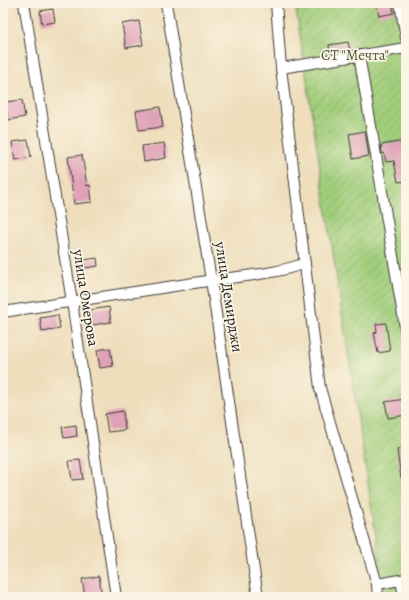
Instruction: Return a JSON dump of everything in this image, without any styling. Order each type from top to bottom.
[{"type":"street","name":"улица Омерова","points":[[24,3],[72,302],[116,597]]},
{"type":"street","name":"улица Демирджи","points":[[166,3],[211,280],[258,597]]},
{"type":"street","points":[[276,3],[281,68],[320,388],[377,584],[378,597]]},
{"type":"street","points":[[400,3],[406,38]]},
{"type":"street","points":[[281,68],[406,48]]},
{"type":"street","points":[[359,55],[406,333]]},
{"type":"street","points":[[3,312],[211,280],[275,272],[293,268],[305,263]]},
{"type":"street","points":[[377,584],[404,580],[404,597]]},
{"type":"green space","name":"СТ \"Мечта\"","points":[[295,3],[406,3],[406,597],[385,597]]},
{"type":"building","points":[[376,3],[392,3],[394,13],[379,16]]},
{"type":"building","points":[[53,9],[55,22],[42,24],[40,11]]},
{"type":"building","points":[[139,21],[143,45],[126,48],[122,24]]},
{"type":"building","points":[[348,42],[350,50],[330,54],[329,45]]},
{"type":"building","points":[[22,100],[25,117],[8,120],[5,102]]},
{"type":"building","points":[[160,107],[163,127],[139,130],[136,111]]},
{"type":"building","points":[[365,131],[369,156],[353,159],[349,134]]},
{"type":"building","points":[[28,140],[31,157],[15,160],[12,142]]},
{"type":"building","points":[[404,141],[406,150],[406,181],[398,182],[394,161],[386,162],[384,153],[382,154],[381,145]]},
{"type":"building","points":[[164,143],[166,158],[144,162],[142,146]]},
{"type":"building","points":[[82,155],[87,186],[90,185],[92,202],[74,204],[68,157]]},
{"type":"building","points":[[97,258],[98,266],[85,268],[84,260]]},
{"type":"building","points":[[109,307],[111,322],[93,325],[90,310]]},
{"type":"building","points":[[58,315],[60,329],[42,332],[40,318]]},
{"type":"building","points":[[386,323],[390,351],[378,353],[374,333],[377,332],[376,324]]},
{"type":"building","points":[[110,348],[113,366],[100,368],[97,350]]},
{"type":"building","points":[[406,399],[406,415],[388,418],[385,402]]},
{"type":"building","points":[[123,411],[125,430],[108,432],[105,414]]},
{"type":"building","points":[[76,425],[77,436],[64,438],[62,427]]},
{"type":"building","points":[[406,448],[406,478],[401,478],[397,450]]},
{"type":"building","points":[[80,460],[83,479],[72,480],[69,461]]},
{"type":"building","points":[[99,576],[102,596],[85,597],[82,579]]}]
